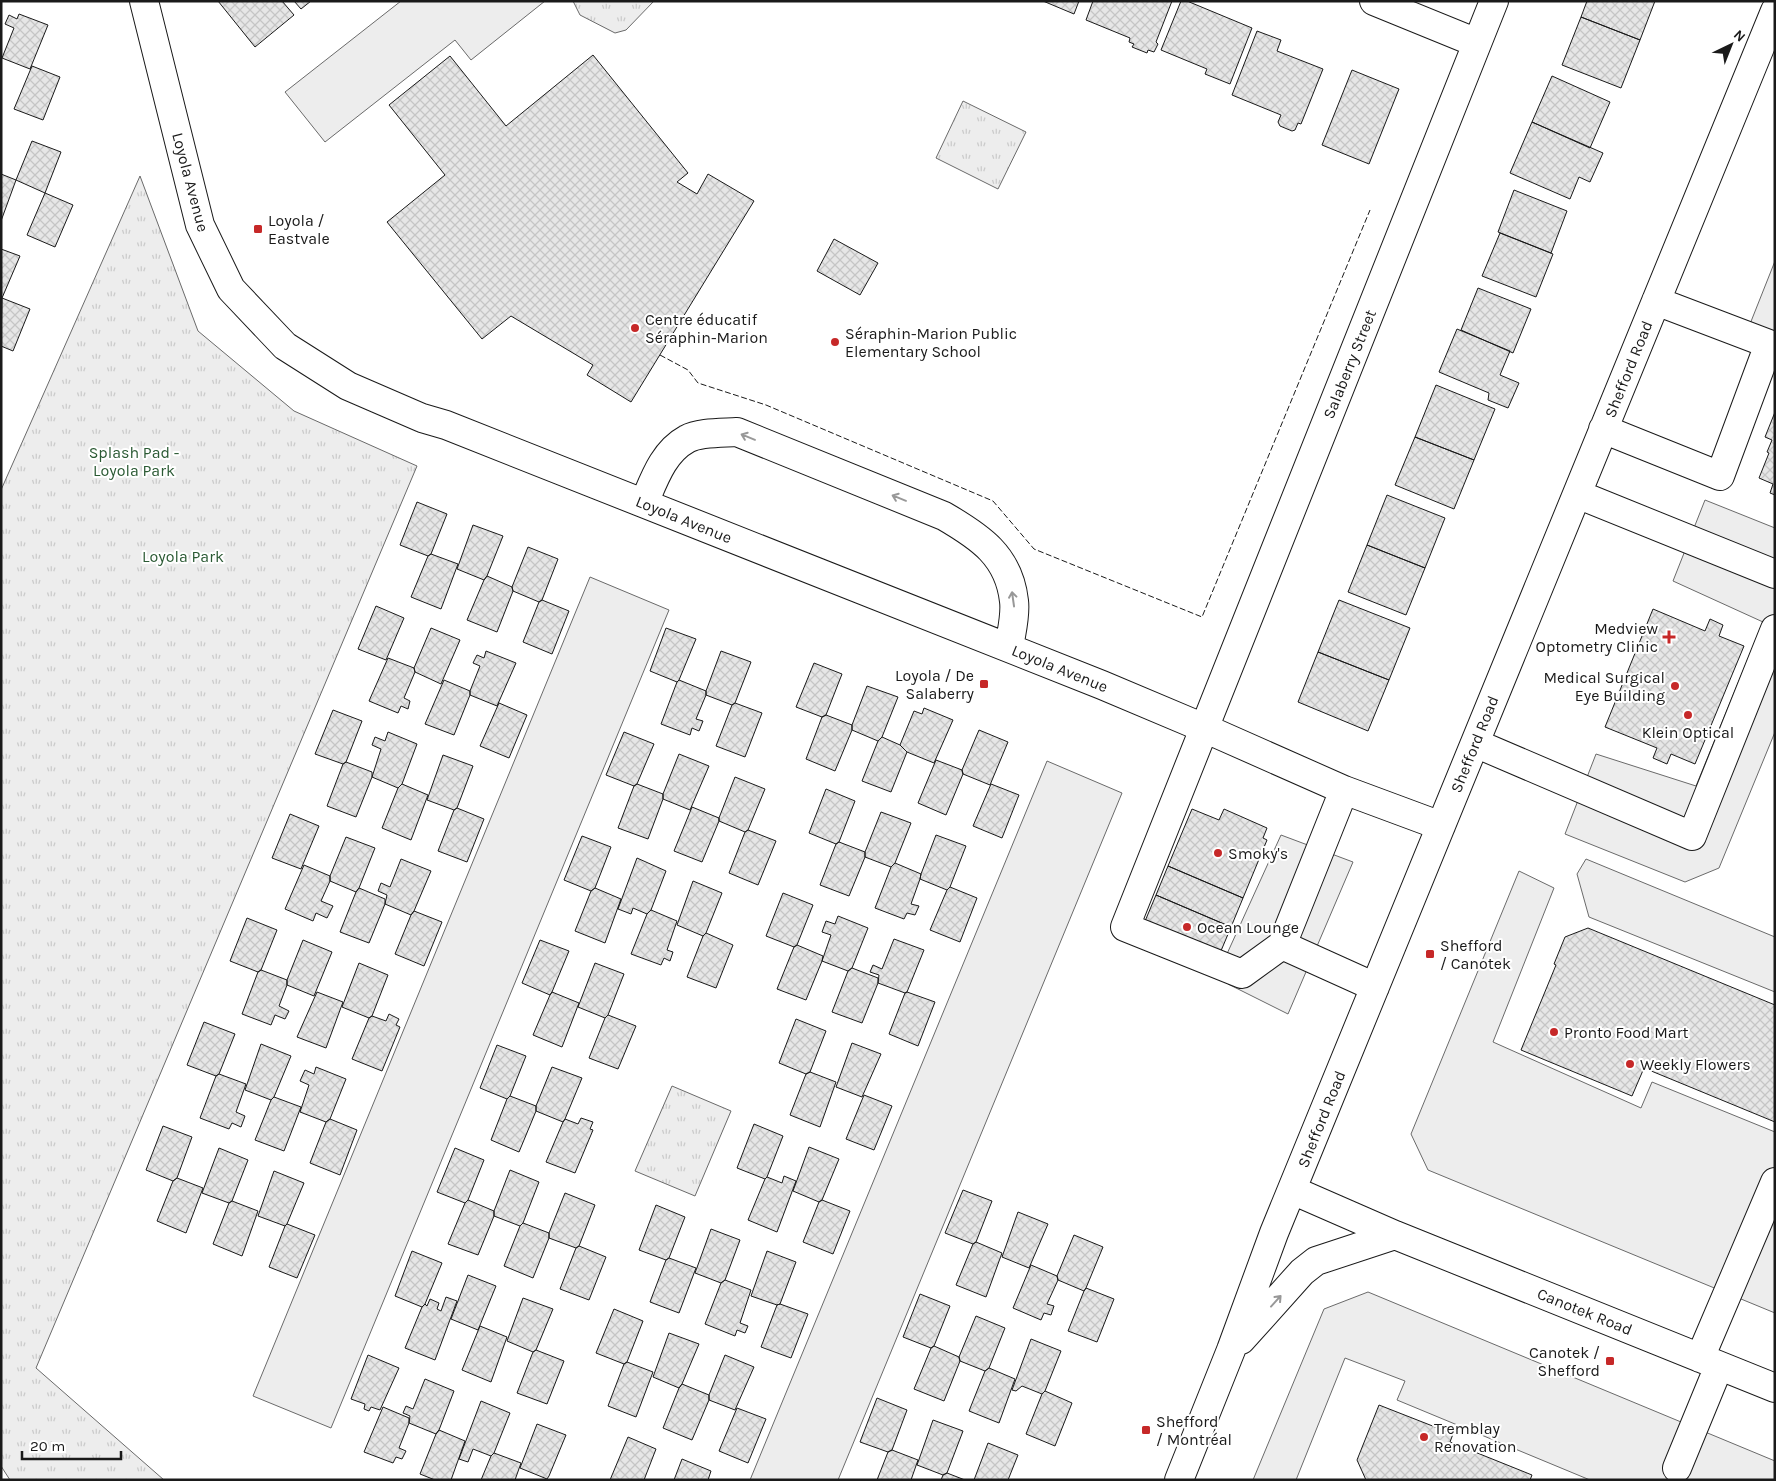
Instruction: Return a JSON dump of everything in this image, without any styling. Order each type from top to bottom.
[{"type":"street","name":"Loyola Avenue","points":[[144,1],[200,225],[231,288],[285,346],[348,386],[422,418],[446,425],[1008,648],[1204,728],[1344,790],[1441,826]]},
{"type":"street","points":[[1374,1],[1477,43]]},
{"type":"street","name":"Salaberry Street","points":[[1282,945],[1242,974],[1126,927],[1494,1]]},
{"type":"street","name":"Shefford Road","points":[[1179,1480],[1231,1350],[1274,1233],[1775,11]]},
{"type":"street","points":[[1603,428],[1720,476],[1768,344],[1656,300]]},
{"type":"street","points":[[644,503],[661,465],[671,452],[687,438],[712,433],[737,432],[944,516],[971,531],[993,550],[1008,576],[1014,602],[1008,648]]},
{"type":"street","points":[[1576,494],[1775,574]]},
{"type":"street","points":[[1474,743],[1692,836],[1775,629]]},
{"type":"street","points":[[1344,790],[1282,945],[1375,987]]},
{"type":"street","points":[[1677,1468],[1710,1362],[1775,1182]]},
{"type":"street","name":"Canotek Road","points":[[1292,1190],[1395,1235],[1775,1388]]},
{"type":"street","points":[[1231,1350],[1302,1272],[1316,1261],[1395,1235]]},
{"type":"green space","points":[[573,1],[654,1],[626,30],[615,33],[580,15]]},
{"type":"green space","points":[[963,101],[1026,132],[998,189],[936,158]]},
{"type":"green space","name":"Loyola Park","points":[[140,176],[198,331],[294,411],[417,466],[36,1368],[164,1480],[10,1480],[1,1466],[1,490]]},
{"type":"green space","points":[[672,1086],[731,1111],[695,1196],[635,1171]]},
{"type":"shaded area","points":[[401,1],[545,1],[471,60],[455,40],[325,142],[285,92]]},
{"type":"shaded area","points":[[1775,261],[1775,352],[1750,324]]},
{"type":"shaded area","points":[[1705,500],[1775,528],[1775,732],[1719,868],[1685,882],[1565,834],[1596,754],[1696,786],[1763,622],[1673,581]]},
{"type":"shaded area","points":[[590,577],[669,610],[331,1428],[253,1396]]},
{"type":"shaded area","points":[[1047,761],[1122,793],[838,1480],[750,1480]]},
{"type":"shaded area","points":[[1281,835],[1353,862],[1288,1014],[1228,984],[1226,956]]},
{"type":"shaded area","points":[[1586,859],[1775,937],[1775,992],[1589,917],[1577,874]]},
{"type":"shaded area","points":[[1519,871],[1554,888],[1493,1042],[1641,1108],[1652,1082],[1775,1132],[1775,1313],[1428,1170],[1411,1134]]},
{"type":"shaded area","points":[[1368,1292],[1775,1461],[1775,1480],[1590,1480],[1397,1400],[1405,1381],[1345,1358],[1296,1480],[1253,1480],[1324,1309]]},
{"type":"building","points":[[218,1],[282,1],[294,15],[255,47]]},
{"type":"building","points":[[294,1],[311,1],[301,9]]},
{"type":"building","points":[[1043,1],[1079,1],[1074,14]]},
{"type":"building","points":[[1093,1],[1172,1],[1154,52],[1148,50],[1147,53],[1132,47],[1134,44],[1129,42],[1130,38],[1086,20]]},
{"type":"building","points":[[1181,1],[1187,1],[1252,28],[1230,84],[1205,74],[1207,69],[1161,50]]},
{"type":"building","points":[[1587,1],[1655,1],[1640,40],[1581,17]]},
{"type":"building","points":[[19,14],[48,25],[30,69],[2,58],[14,28],[5,24],[9,15],[17,19]]},
{"type":"building","points":[[1581,17],[1640,40],[1621,88],[1562,65]]},
{"type":"building","points":[[1257,31],[1281,40],[1277,51],[1323,69],[1301,124],[1298,123],[1295,130],[1292,131],[1280,126],[1278,122],[1281,115],[1232,95]]},
{"type":"building","points":[[593,55],[688,173],[677,182],[697,194],[708,174],[754,201],[631,402],[587,375],[593,365],[511,316],[482,339],[387,222],[445,175],[389,105],[450,56],[506,126]]},
{"type":"building","points":[[32,66],[60,77],[43,120],[14,109]]},
{"type":"building","points":[[1352,70],[1399,89],[1369,164],[1322,145]]},
{"type":"building","points":[[1552,76],[1610,102],[1590,148],[1532,122]]},
{"type":"building","points":[[1532,122],[1603,153],[1590,182],[1579,177],[1570,199],[1510,173]]},
{"type":"building","points":[[32,141],[61,152],[45,193],[16,180]]},
{"type":"building","points":[[1,174],[16,180],[1,221]]},
{"type":"building","points":[[1514,190],[1567,211],[1551,253],[1498,232]]},
{"type":"building","points":[[45,193],[73,205],[55,247],[27,235]]},
{"type":"building","points":[[1500,233],[1553,254],[1536,297],[1482,276]]},
{"type":"building","points":[[834,239],[878,263],[860,295],[817,271]]},
{"type":"building","points":[[1,249],[20,256],[2,298],[1,297]]},
{"type":"building","points":[[1478,288],[1531,309],[1513,353],[1461,330]]},
{"type":"building","points":[[2,298],[30,309],[13,351],[1,346]]},
{"type":"building","points":[[1457,329],[1510,351],[1500,375],[1519,383],[1508,408],[1488,400],[1489,393],[1439,372]]},
{"type":"building","points":[[1436,385],[1495,409],[1474,460],[1415,437]]},
{"type":"building","points":[[1775,412],[1775,495],[1770,493],[1773,484],[1759,478],[1772,440],[1765,437]]},
{"type":"building","points":[[1415,437],[1474,460],[1454,509],[1395,485]]},
{"type":"building","points":[[1387,495],[1445,518],[1425,568],[1367,545]]},
{"type":"building","points":[[417,502],[447,514],[431,554],[428,556],[400,545]]},
{"type":"building","points":[[473,525],[503,536],[484,580],[457,569]]},
{"type":"building","points":[[1367,545],[1425,568],[1406,615],[1348,592]]},
{"type":"building","points":[[528,547],[558,559],[542,600],[539,602],[513,591],[512,587]]},
{"type":"building","points":[[431,554],[458,564],[441,609],[411,597],[428,556]]},
{"type":"building","points":[[487,576],[512,587],[513,591],[497,632],[467,620]]},
{"type":"building","points":[[542,600],[569,611],[552,654],[523,642],[539,602]]},
{"type":"building","points":[[1339,600],[1410,628],[1389,680],[1318,652]]},
{"type":"building","points":[[376,606],[404,618],[386,660],[358,649]]},
{"type":"building","name":"Medical Surgical Eye Building","points":[[1653,609],[1705,631],[1710,619],[1723,625],[1719,636],[1744,646],[1695,764],[1671,754],[1667,764],[1653,758],[1657,748],[1605,727]]},
{"type":"building","points":[[431,628],[460,640],[441,684],[415,672],[414,668]]},
{"type":"building","points":[[666,628],[696,639],[677,682],[650,671]]},
{"type":"building","points":[[486,651],[516,663],[497,706],[470,695],[480,666],[473,663],[477,655],[484,658]]},
{"type":"building","points":[[721,651],[751,662],[735,703],[732,705],[706,695]]},
{"type":"building","points":[[1318,652],[1389,680],[1368,731],[1298,702]]},
{"type":"building","points":[[388,658],[414,668],[415,672],[404,698],[410,701],[408,709],[401,706],[398,713],[369,701]]},
{"type":"building","points":[[814,663],[842,674],[826,715],[822,717],[796,707]]},
{"type":"building","points":[[444,680],[470,691],[454,735],[425,724]]},
{"type":"building","points":[[679,680],[706,691],[696,719],[703,721],[699,731],[692,728],[690,735],[661,724]]},
{"type":"building","points":[[867,686],[898,697],[882,737],[878,741],[852,730],[852,725]]},
{"type":"building","points":[[499,703],[527,715],[509,758],[480,746]]},
{"type":"building","points":[[735,703],[762,713],[745,757],[716,746],[732,705]]},
{"type":"building","points":[[924,708],[953,720],[934,763],[907,752],[900,745],[914,711],[922,714]]},
{"type":"building","points":[[333,710],[362,721],[346,762],[343,764],[315,754]]},
{"type":"building","points":[[826,715],[852,725],[852,730],[835,771],[806,759],[822,717]]},
{"type":"building","points":[[979,730],[1008,742],[990,785],[963,774],[962,770]]},
{"type":"building","points":[[388,732],[417,744],[402,784],[398,788],[372,777],[381,749],[372,745],[375,737],[385,741]]},
{"type":"building","points":[[624,732],[654,744],[637,784],[634,786],[606,775]]},
{"type":"building","points":[[882,737],[900,745],[907,752],[891,792],[862,781],[878,741]]},
{"type":"building","points":[[679,754],[709,766],[690,810],[663,799],[663,794]]},
{"type":"building","points":[[443,755],[473,766],[457,808],[454,810],[427,800]]},
{"type":"building","points":[[936,760],[962,770],[963,774],[946,815],[918,803]]},
{"type":"building","points":[[346,762],[372,772],[372,777],[356,817],[327,806],[343,764]]},
{"type":"building","points":[[735,777],[765,789],[748,830],[745,832],[719,821]]},
{"type":"building","points":[[402,784],[428,795],[411,840],[382,828],[398,788]]},
{"type":"building","points":[[637,784],[663,794],[663,799],[648,839],[618,828],[634,786]]},
{"type":"building","points":[[991,784],[1019,795],[1002,838],[973,826]]},
{"type":"building","points":[[826,789],[855,801],[839,842],[836,844],[809,833]]},
{"type":"building","points":[[692,807],[719,818],[702,862],[674,851]]},
{"type":"building","points":[[457,808],[484,819],[467,862],[438,851],[454,810]]},
{"type":"building","name":"Smoky's","points":[[1192,809],[1219,820],[1224,809],[1267,828],[1263,838],[1267,840],[1243,898],[1168,866]]},
{"type":"building","points":[[881,812],[911,823],[895,863],[891,867],[865,857],[865,852]]},
{"type":"building","points":[[290,814],[319,826],[301,869],[272,858]]},
{"type":"building","points":[[748,830],[776,841],[758,885],[729,873],[745,832]]},
{"type":"building","points":[[936,835],[966,846],[950,887],[947,890],[920,879]]},
{"type":"building","points":[[582,836],[611,847],[595,888],[591,891],[564,880]]},
{"type":"building","points":[[346,837],[375,848],[356,892],[330,881],[330,876]]},
{"type":"building","points":[[839,842],[865,852],[865,857],[849,896],[820,885],[836,844]]},
{"type":"building","points":[[637,858],[666,871],[651,910],[647,914],[633,908],[631,914],[618,909]]},
{"type":"building","points":[[401,859],[431,871],[411,915],[385,904],[387,895],[378,891],[381,883],[390,887]]},
{"type":"building","points":[[895,863],[921,874],[911,904],[919,906],[915,915],[907,913],[904,919],[875,908],[891,867]]},
{"type":"building","points":[[304,865],[330,876],[330,881],[321,901],[333,906],[327,918],[316,913],[313,921],[285,909]]},
{"type":"building","points":[[1168,866],[1243,898],[1231,927],[1156,895]]},
{"type":"building","points":[[693,881],[722,893],[706,933],[703,936],[677,925]]},
{"type":"building","points":[[950,887],[977,898],[960,942],[930,930]]},
{"type":"building","points":[[359,888],[385,899],[385,904],[369,943],[340,932]]},
{"type":"building","points":[[595,888],[621,899],[605,943],[575,931],[591,891]]},
{"type":"building","points":[[783,893],[813,905],[797,945],[794,947],[766,936]]},
{"type":"building","name":"Ocean Lounge","points":[[1156,895],[1231,927],[1218,958],[1143,926]]},
{"type":"building","points":[[651,910],[677,921],[667,950],[673,952],[670,961],[664,958],[661,965],[631,954],[647,914]]},
{"type":"building","points":[[414,911],[442,922],[424,966],[395,954]]},
{"type":"building","points":[[838,916],[868,928],[852,968],[848,971],[822,961],[831,935],[822,932],[826,921],[835,924]]},
{"type":"building","points":[[247,918],[277,930],[261,970],[258,972],[230,961]]},
{"type":"building","points":[[1588,928],[1775,1005],[1775,1122],[1644,1068],[1632,1096],[1521,1050],[1556,965],[1554,964],[1565,937]]},
{"type":"building","points":[[706,933],[733,945],[716,988],[687,977],[703,936]]},
{"type":"building","points":[[894,939],[924,950],[905,993],[878,983],[879,975],[870,972],[873,965],[882,969]]},
{"type":"building","points":[[303,940],[332,952],[314,996],[287,985],[287,980]]},
{"type":"building","points":[[540,940],[569,951],[550,995],[522,983]]},
{"type":"building","points":[[797,945],[823,956],[806,1000],[777,989],[794,947]]},
{"type":"building","points":[[359,963],[388,975],[372,1016],[369,1018],[342,1007]]},
{"type":"building","points":[[595,963],[624,974],[608,1015],[605,1018],[578,1007]]},
{"type":"building","points":[[852,968],[878,978],[878,983],[862,1023],[832,1012],[848,971]]},
{"type":"building","points":[[261,970],[287,980],[279,1006],[289,1011],[285,1019],[275,1015],[271,1025],[242,1014],[258,972]]},
{"type":"building","points":[[317,992],[343,1002],[326,1048],[297,1037]]},
{"type":"building","points":[[552,992],[579,1003],[562,1047],[533,1035]]},
{"type":"building","points":[[907,992],[935,1002],[918,1046],[889,1034]]},
{"type":"building","points":[[389,1014],[399,1019],[396,1025],[400,1027],[382,1071],[352,1059],[369,1018],[372,1016],[386,1021]]},
{"type":"building","points":[[608,1015],[636,1026],[618,1069],[589,1058],[605,1018]]},
{"type":"building","points":[[796,1019],[826,1031],[810,1072],[806,1074],[779,1063]]},
{"type":"building","points":[[204,1022],[235,1034],[219,1074],[216,1076],[187,1065]]},
{"type":"building","points":[[852,1043],[881,1054],[862,1097],[836,1087]]},
{"type":"building","points":[[261,1044],[291,1056],[271,1100],[245,1090]]},
{"type":"building","points":[[497,1045],[526,1056],[510,1096],[507,1099],[480,1088]]},
{"type":"building","points":[[316,1067],[346,1079],[330,1119],[326,1122],[300,1112],[309,1085],[300,1081],[305,1070],[314,1074]]},
{"type":"building","points":[[552,1067],[582,1078],[563,1122],[536,1111],[536,1106]]},
{"type":"building","points":[[810,1072],[836,1082],[820,1127],[790,1115],[806,1074]]},
{"type":"building","points":[[219,1074],[246,1084],[236,1112],[245,1116],[241,1127],[232,1123],[229,1129],[200,1118],[216,1076]]},
{"type":"building","points":[[864,1095],[892,1106],[874,1150],[846,1139]]},
{"type":"building","points":[[510,1096],[536,1106],[536,1111],[519,1152],[491,1140],[507,1099]]},
{"type":"building","points":[[274,1097],[301,1107],[284,1151],[255,1140],[271,1100]]},
{"type":"building","points":[[581,1118],[593,1122],[590,1129],[593,1130],[575,1173],[546,1162],[565,1119],[578,1124]]},
{"type":"building","points":[[330,1119],[357,1130],[340,1175],[310,1163],[326,1122]]},
{"type":"building","points":[[754,1124],[783,1136],[765,1179],[737,1168]]},
{"type":"building","points":[[163,1126],[192,1137],[177,1178],[173,1181],[146,1170]]},
{"type":"building","points":[[809,1147],[839,1159],[822,1200],[819,1202],[793,1191]]},
{"type":"building","points":[[219,1148],[248,1160],[232,1201],[229,1203],[202,1193]]},
{"type":"building","points":[[455,1148],[484,1160],[468,1200],[465,1203],[437,1192]]},
{"type":"building","points":[[510,1170],[539,1182],[523,1223],[520,1226],[494,1216],[494,1211]]},
{"type":"building","points":[[274,1171],[304,1183],[285,1226],[258,1216]]},
{"type":"building","points":[[784,1176],[796,1181],[777,1232],[748,1220],[765,1179],[767,1177],[782,1183]]},
{"type":"building","points":[[177,1178],[203,1188],[186,1233],[157,1221],[173,1181]]},
{"type":"building","points":[[963,1190],[992,1201],[976,1242],[973,1244],[945,1233]]},
{"type":"building","points":[[565,1193],[595,1205],[579,1246],[576,1248],[549,1238],[549,1233]]},
{"type":"building","points":[[468,1200],[494,1211],[494,1216],[478,1255],[448,1244]]},
{"type":"building","points":[[822,1200],[850,1211],[833,1254],[803,1242],[819,1202]]},
{"type":"building","points":[[232,1201],[258,1211],[242,1256],[213,1244],[229,1203]]},
{"type":"building","points":[[656,1205],[685,1217],[669,1258],[666,1260],[639,1250]]},
{"type":"building","points":[[1018,1212],[1048,1224],[1029,1268],[1002,1257]]},
{"type":"building","points":[[523,1223],[549,1233],[549,1238],[533,1278],[504,1266],[520,1226]]},
{"type":"building","points":[[287,1224],[315,1235],[297,1278],[269,1267]]},
{"type":"building","points":[[711,1229],[740,1240],[725,1280],[721,1283],[695,1273]]},
{"type":"building","points":[[1074,1235],[1103,1247],[1084,1291],[1058,1280],[1057,1276]]},
{"type":"building","points":[[976,1242],[1002,1253],[986,1297],[956,1285],[973,1244]]},
{"type":"building","points":[[579,1246],[606,1257],[589,1300],[560,1289],[576,1248]]},
{"type":"building","points":[[412,1251],[442,1263],[422,1307],[395,1296]]},
{"type":"building","points":[[767,1251],[796,1262],[780,1304],[777,1305],[751,1296]]},
{"type":"building","points":[[669,1258],[696,1268],[679,1313],[650,1302],[666,1260]]},
{"type":"building","points":[[1031,1265],[1057,1276],[1058,1280],[1047,1304],[1054,1306],[1051,1315],[1044,1313],[1041,1320],[1013,1308]]},
{"type":"building","points":[[468,1275],[496,1286],[478,1330],[451,1319]]},
{"type":"building","points":[[725,1280],[751,1290],[740,1323],[748,1326],[745,1333],[737,1330],[735,1336],[705,1324],[721,1283]]},
{"type":"building","points":[[1086,1288],[1114,1299],[1097,1342],[1068,1331]]},
{"type":"building","points":[[920,1294],[950,1306],[934,1346],[931,1348],[903,1337]]},
{"type":"building","points":[[446,1297],[457,1301],[435,1360],[405,1348],[422,1307],[425,1304],[427,1306],[430,1299],[439,1303],[437,1309],[441,1311]]},
{"type":"building","points":[[523,1298],[553,1309],[536,1350],[533,1352],[507,1341]]},
{"type":"building","points":[[780,1304],[808,1314],[791,1358],[761,1347],[777,1305]]},
{"type":"building","points":[[614,1309],[643,1321],[627,1362],[624,1364],[596,1353]]},
{"type":"building","points":[[976,1316],[1005,1328],[989,1368],[985,1371],[960,1361],[959,1357]]},
{"type":"building","points":[[480,1326],[507,1337],[491,1382],[462,1370]]},
{"type":"building","points":[[669,1333],[699,1344],[679,1388],[653,1377]]},
{"type":"building","points":[[1031,1339],[1061,1351],[1045,1391],[1042,1394],[1022,1386],[1016,1391],[1012,1390]]},
{"type":"building","points":[[934,1346],[959,1357],[960,1361],[944,1401],[914,1389],[931,1348]]},
{"type":"building","points":[[536,1350],[564,1361],[547,1404],[517,1393],[533,1352]]},
{"type":"building","points":[[368,1355],[399,1368],[380,1410],[371,1407],[369,1411],[364,1409],[365,1404],[351,1399]]},
{"type":"building","points":[[725,1355],[754,1367],[735,1410],[709,1400],[709,1395]]},
{"type":"building","points":[[627,1362],[653,1372],[636,1417],[608,1406],[624,1364]]},
{"type":"building","points":[[989,1368],[1015,1379],[999,1423],[969,1411],[985,1371]]},
{"type":"building","points":[[425,1379],[454,1391],[436,1434],[409,1423],[410,1416],[403,1413],[406,1406],[413,1409]]},
{"type":"building","points":[[682,1384],[709,1395],[709,1400],[692,1440],[663,1428]]},
{"type":"building","points":[[1045,1391],[1072,1403],[1055,1446],[1026,1434],[1042,1394]]},
{"type":"building","points":[[877,1398],[907,1410],[892,1450],[888,1452],[860,1442]]},
{"type":"building","points":[[481,1401],[510,1413],[494,1453],[491,1456],[473,1449],[468,1462],[459,1459]]},
{"type":"building","points":[[1379,1405],[1453,1434],[1450,1442],[1532,1475],[1530,1480],[1366,1480],[1357,1460]]},
{"type":"building","points":[[383,1407],[409,1418],[409,1423],[399,1448],[406,1451],[402,1459],[396,1457],[393,1463],[364,1452]]},
{"type":"building","points":[[737,1408],[766,1419],[748,1463],[719,1451]]},
{"type":"building","points":[[933,1420],[963,1431],[947,1473],[943,1475],[917,1465]]},
{"type":"building","points":[[537,1424],[566,1435],[547,1479],[520,1468]]},
{"type":"building","points":[[439,1430],[465,1441],[451,1480],[435,1480],[420,1474]]},
{"type":"building","points":[[628,1437],[656,1449],[644,1480],[610,1480]]},
{"type":"building","points":[[988,1443],[1018,1455],[1008,1480],[974,1480]]},
{"type":"building","points":[[892,1450],[918,1460],[911,1480],[877,1480],[888,1452]]},
{"type":"building","points":[[494,1453],[521,1463],[515,1480],[481,1480]]},
{"type":"building","points":[[682,1459],[711,1471],[708,1480],[674,1480]]},
{"type":"building","points":[[947,1473],[965,1480],[941,1480],[943,1475]]},
{"type":"fence","points":[[660,355],[688,370],[698,383],[766,405],[993,501],[1034,549],[1202,617],[1370,210]]},
{"type":"place","name":"Loyola / Eastvale","points":[[258,229]]},
{"type":"place","name":"Centre éducatif Séraphin-Marion","points":[[635,328]]},
{"type":"place","name":"Séraphin-Marion Public Elementary School","points":[[835,342]]},
{"type":"place","name":"Medview Optometry Clinic","points":[[1669,637]]},
{"type":"place","name":"Loyola / De Salaberry","points":[[984,684]]},
{"type":"place","name":"Medical Surgical Eye Building","points":[[1675,686]]},
{"type":"place","name":"Klein Optical","points":[[1688,715]]},
{"type":"place","name":"Smoky's","points":[[1218,853]]},
{"type":"place","name":"Ocean Lounge","points":[[1187,927]]},
{"type":"place","name":"Shefford / Canotek","points":[[1430,954]]},
{"type":"place","name":"Pronto Food Mart","points":[[1554,1032]]},
{"type":"place","name":"Weekly Flowers","points":[[1630,1064]]},
{"type":"place","name":"Canotek / Shefford","points":[[1610,1361]]},
{"type":"place","name":"Shefford / Montréal","points":[[1146,1430]]},
{"type":"place","name":"Tremblay Renovation","points":[[1424,1437]]},
{"type":"park label","name":"Splash Pad - Loyola Park","points":[[134,461]]}]
